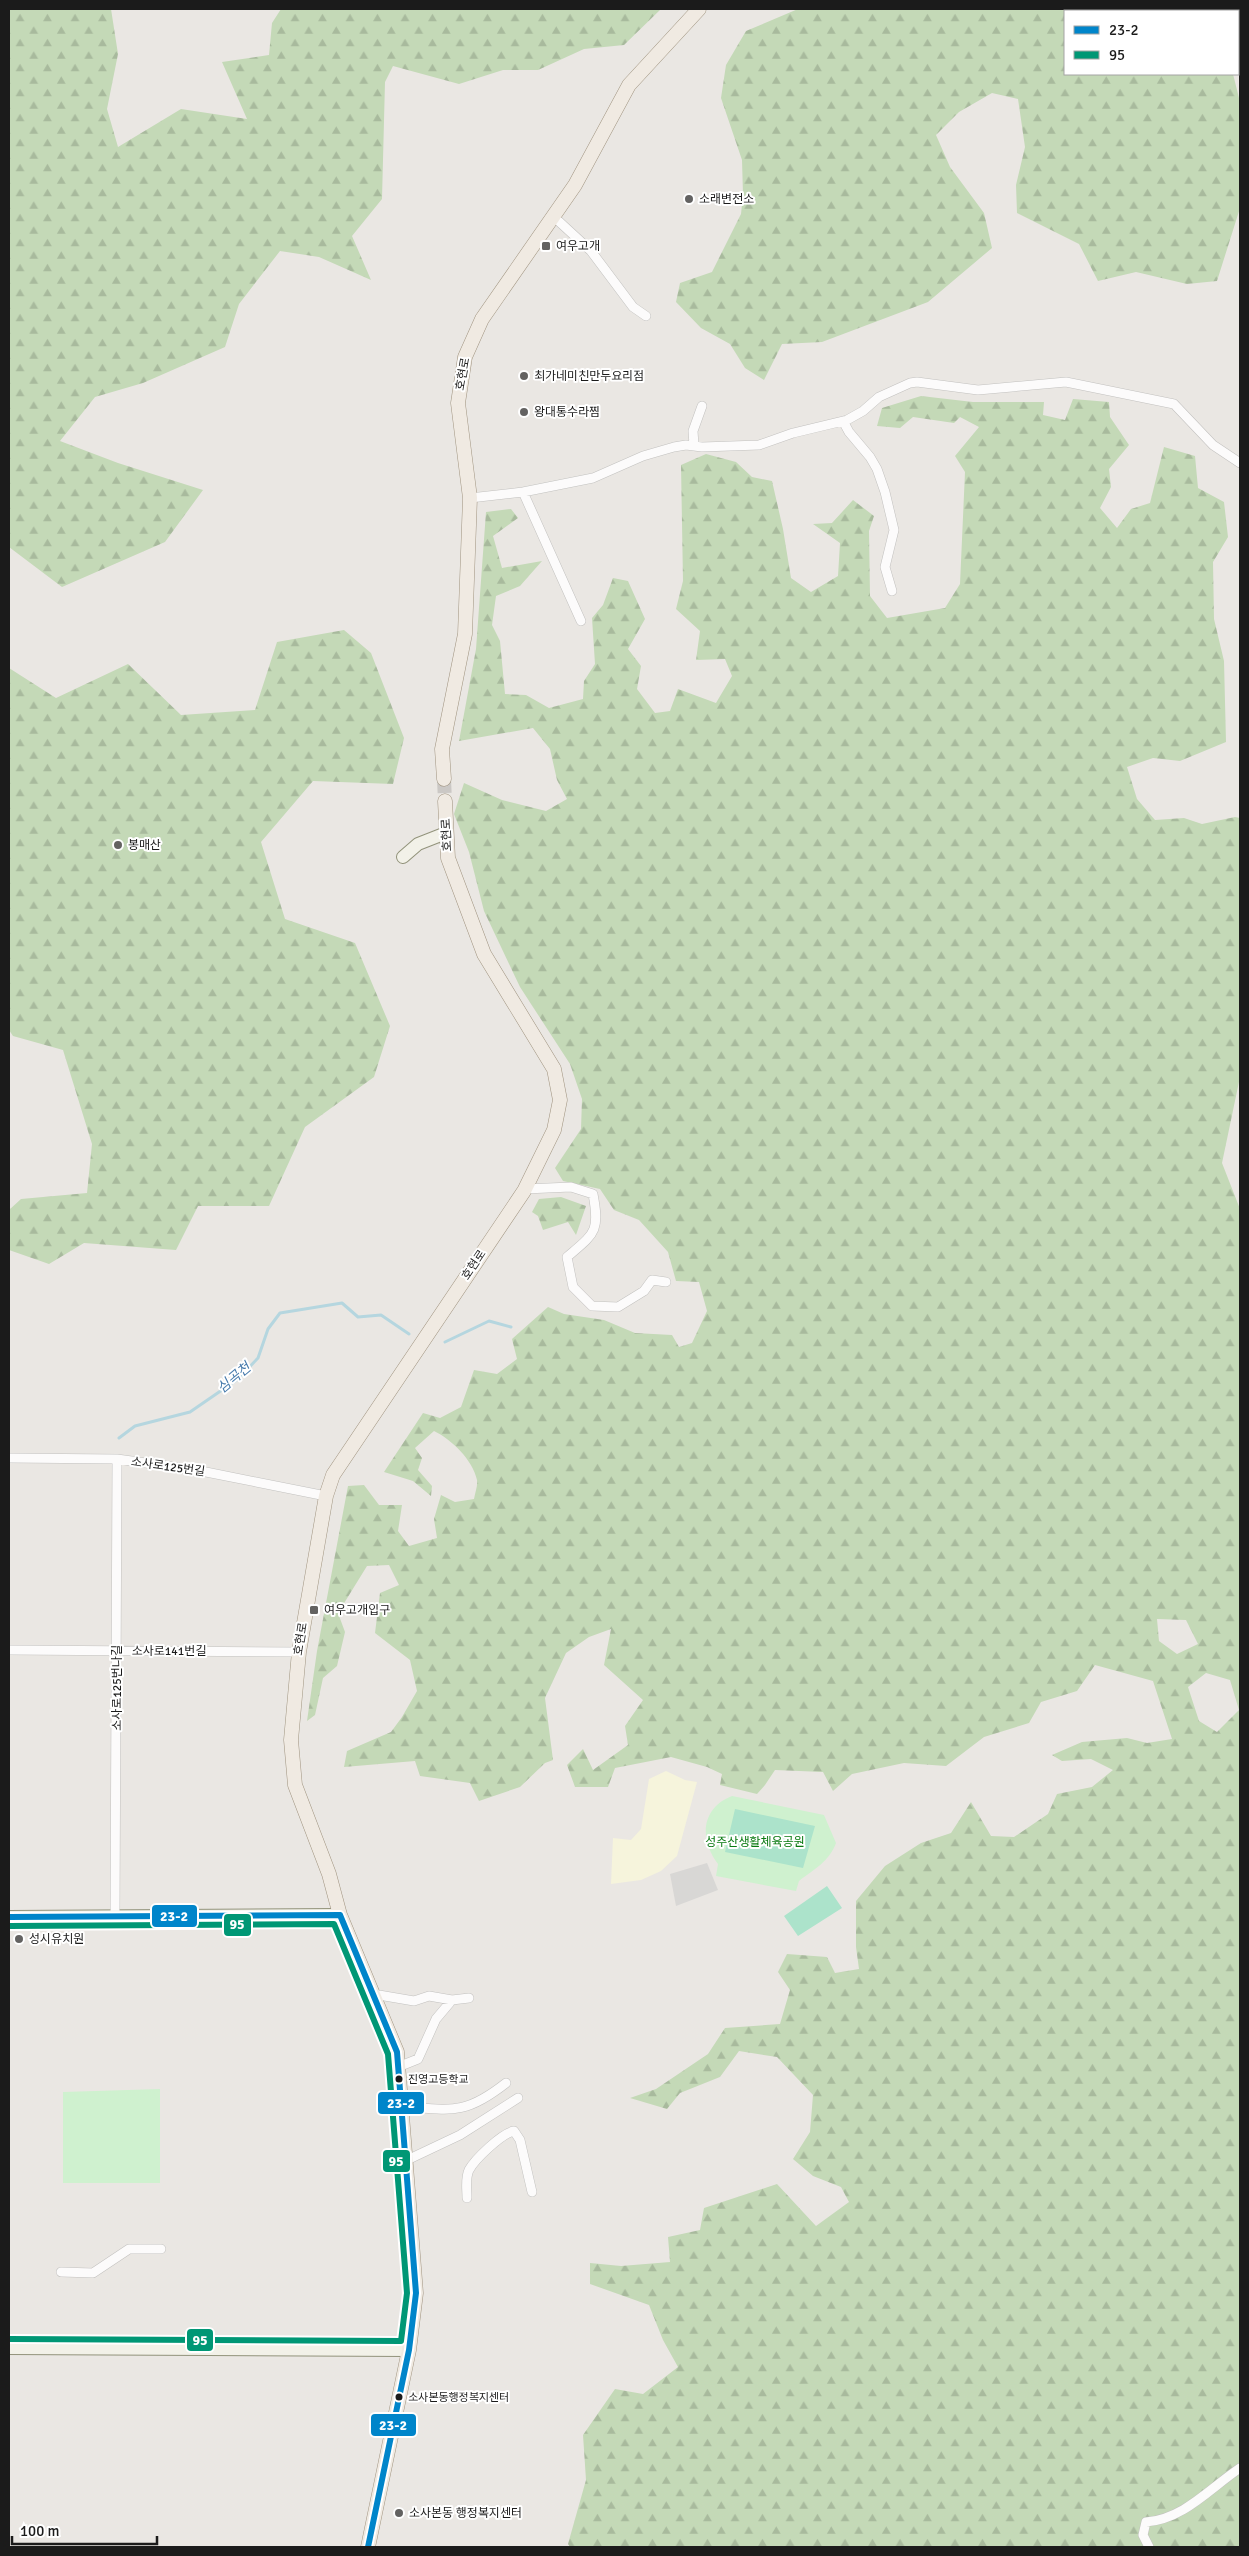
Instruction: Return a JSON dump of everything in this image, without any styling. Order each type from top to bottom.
[{"type":"main road","name":"호현로","points":[[444,779],[442,749],[465,634],[470,498],[458,403],[465,357],[482,319],[575,186],[629,85],[699,9]]},
{"type":"main road","name":"호현로","points":[[368,2547],[409,2350],[416,2293],[397,2052],[340,1915],[329,1874],[294,1785],[290,1740],[299,1652],[326,1496],[333,1475],[525,1189],[554,1130],[560,1100],[554,1070],[484,954],[448,858],[445,802]]},
{"type":"street","points":[[554,216],[591,251],[633,307],[646,316]]},
{"type":"street","points":[[470,498],[523,492],[593,478],[643,456],[674,447],[694,445],[754,446],[793,433],[843,421],[863,411],[879,397],[910,382],[978,390],[1076,383],[1174,404],[1213,445],[1240,463]]},
{"type":"street","points":[[694,445],[694,431],[702,406]]},
{"type":"street","points":[[843,421],[877,469],[884,492],[894,530],[885,567],[892,591]]},
{"type":"street","points":[[523,492],[581,621]]},
{"type":"street","points":[[403,857],[418,844],[446,833]]},
{"type":"street","points":[[525,1189],[571,1187],[593,1194],[598,1219],[591,1236],[568,1258],[573,1288],[592,1306],[618,1307],[644,1290],[652,1280],[666,1282]]},
{"type":"street","name":"소사로125번길","points":[[9,1458],[117,1459],[196,1470],[326,1496]]},
{"type":"street","name":"소사로125번나길","points":[[116,1916],[117,1459]]},
{"type":"street","name":"소사로141번길","points":[[9,1650],[299,1652]]},
{"type":"street","points":[[9,1916],[340,1915]]},
{"type":"street","points":[[373,1994],[414,2001],[435,1996],[452,2000],[469,1998]]},
{"type":"street","points":[[398,2067],[418,2059],[436,2019],[452,2000]]},
{"type":"street","points":[[401,2106],[460,2109],[487,2098],[506,2083]]},
{"type":"street","points":[[405,2162],[460,2135],[518,2098]]},
{"type":"street","points":[[467,2198],[467,2178],[470,2169],[495,2142],[514,2131],[520,2140],[532,2192]]},
{"type":"street","points":[[61,2272],[92,2273],[129,2250],[161,2249]]},
{"type":"street","points":[[9,2348],[409,2350]]},
{"type":"street","points":[[1149,2547],[1144,2535],[1146,2522],[1155,2522],[1192,2506],[1240,2468]]},
{"type":"shaded area","points":[[666,1771],[685,1780],[697,1782],[677,1856],[661,1871],[641,1880],[611,1884],[613,1838],[631,1840],[641,1829],[649,1779]]},
{"type":"shaded area","points":[[707,1863],[718,1890],[676,1906],[670,1874]]},
{"type":"green space","points":[[9,9],[111,9],[118,54],[107,109],[118,147],[181,109],[247,119],[222,62],[269,55],[272,23],[281,9],[661,9],[624,45],[584,49],[538,70],[503,70],[459,84],[393,66],[385,82],[382,199],[352,236],[371,280],[319,257],[280,251],[239,304],[225,347],[143,383],[95,397],[60,441],[118,463],[203,490],[165,542],[62,587],[9,547]]},
{"type":"green space","points":[[798,9],[1222,9],[1064,10],[1064,75],[1233,75],[1240,102],[1240,208],[1217,281],[1187,284],[1136,272],[1098,281],[1079,244],[1017,213],[1016,185],[1025,147],[1018,99],[992,93],[959,112],[936,135],[950,167],[984,213],[992,248],[928,302],[822,342],[782,344],[764,380],[745,368],[730,344],[701,328],[676,302],[680,283],[712,272],[741,214],[743,195],[742,160],[721,98],[726,65],[746,31]]},
{"type":"green space","points":[[921,396],[973,402],[1044,402],[1043,415],[1065,420],[1073,399],[1109,402],[1110,417],[1129,445],[1109,469],[1111,487],[1100,508],[1117,528],[1131,509],[1150,503],[1164,447],[1195,456],[1198,488],[1224,502],[1228,537],[1213,562],[1214,619],[1224,661],[1226,742],[1180,761],[1153,758],[1127,767],[1137,799],[1155,820],[1184,818],[1202,824],[1235,817],[1240,818],[1240,1077],[1222,1163],[1240,1209],[1240,2547],[570,2547],[568,2544],[586,2480],[583,2435],[615,2389],[643,2394],[678,2367],[663,2340],[649,2305],[590,2284],[590,2263],[621,2266],[670,2262],[668,2237],[700,2230],[704,2208],[777,2184],[816,2226],[849,2202],[841,2187],[813,2176],[793,2159],[810,2132],[813,2095],[777,2057],[739,2051],[720,2077],[680,2093],[667,2109],[630,2098],[656,2089],[708,2054],[725,2028],[780,2024],[790,1990],[778,1972],[787,1954],[827,1957],[835,1973],[859,1969],[856,1947],[856,1901],[885,1866],[921,1843],[951,1833],[971,1802],[991,1836],[1014,1837],[1048,1814],[1057,1794],[1092,1787],[1113,1770],[1091,1759],[1062,1761],[1052,1755],[1082,1742],[1127,1738],[1147,1743],[1172,1739],[1153,1681],[1095,1665],[1077,1691],[1041,1702],[1029,1723],[984,1737],[946,1766],[904,1763],[852,1774],[833,1791],[823,1772],[775,1770],[757,1794],[720,1785],[722,1774],[707,1767],[671,1757],[615,1768],[608,1787],[575,1787],[567,1765],[583,1749],[593,1770],[628,1745],[625,1726],[643,1700],[604,1665],[611,1629],[589,1637],[566,1653],[545,1698],[553,1760],[545,1763],[520,1787],[479,1801],[470,1783],[420,1776],[415,1761],[344,1767],[347,1751],[391,1732],[417,1691],[410,1660],[375,1633],[380,1593],[399,1585],[389,1565],[367,1566],[338,1613],[345,1632],[337,1666],[323,1678],[315,1715],[307,1721],[317,1651],[348,1486],[364,1485],[379,1505],[402,1505],[398,1531],[409,1546],[437,1538],[434,1519],[441,1495],[455,1502],[474,1499],[477,1480],[475,1472],[466,1458],[447,1439],[434,1431],[415,1448],[422,1458],[418,1470],[432,1486],[431,1496],[413,1481],[384,1472],[423,1413],[440,1418],[461,1407],[474,1370],[497,1374],[517,1359],[512,1339],[548,1307],[564,1314],[604,1320],[635,1333],[672,1335],[679,1347],[692,1343],[707,1311],[699,1282],[676,1281],[668,1252],[639,1220],[614,1210],[600,1189],[563,1181],[555,1168],[581,1129],[582,1099],[570,1064],[520,987],[484,911],[469,852],[454,814],[464,783],[502,800],[546,811],[567,799],[557,780],[550,749],[533,728],[459,741],[476,649],[486,512],[511,509],[518,518],[493,536],[502,568],[542,561],[520,586],[496,596],[492,625],[500,641],[505,694],[526,695],[549,708],[583,699],[584,681],[595,664],[592,618],[603,605],[613,578],[628,581],[645,619],[628,649],[641,666],[637,689],[655,713],[670,711],[678,689],[716,703],[732,676],[725,659],[696,660],[700,631],[676,609],[683,581],[681,465],[706,454],[736,462],[752,477],[772,481],[783,529],[791,578],[811,592],[838,576],[840,543],[813,524],[832,523],[853,500],[874,516],[869,531],[870,596],[887,618],[945,608],[960,584],[965,472],[955,456],[979,427],[960,417],[954,423],[913,417],[900,428],[877,426],[882,408]],"holes":[[[1157,1619],[1186,1620],[1198,1644],[1177,1654],[1159,1641]],[[1206,1673],[1230,1680],[1239,1710],[1217,1732],[1199,1721],[1188,1687]]]},
{"type":"green space","points":[[344,630],[371,653],[404,738],[393,784],[313,781],[261,842],[285,919],[355,943],[390,1026],[374,1077],[305,1127],[269,1206],[198,1206],[176,1250],[84,1243],[49,1264],[9,1250],[9,1210],[21,1199],[87,1193],[92,1144],[63,1050],[13,1036],[9,1030],[9,668],[56,698],[128,664],[181,715],[255,710],[277,642]]},
{"type":"green space","points":[[561,1197],[586,1206],[576,1235],[568,1222],[543,1230],[538,1216],[532,1212],[539,1199]]},
{"type":"green space","name":"성주산생활체육공원","points":[[732,1796],[824,1815],[836,1843],[825,1860],[799,1881],[796,1891],[716,1876],[718,1864],[708,1845],[706,1825],[714,1808]]},
{"type":"green space","points":[[735,1809],[815,1826],[803,1868],[725,1852]]},
{"type":"green space","points":[[827,1886],[842,1908],[798,1936],[784,1916]]},
{"type":"green space","points":[[160,2089],[160,2183],[63,2183],[63,2092]]},
{"type":"waterway","name":"심곡천","points":[[119,1438],[135,1426],[190,1412],[238,1379],[258,1358],[268,1329],[280,1313],[342,1303],[358,1317],[381,1315],[409,1334]]},
{"type":"waterway","name":"심곡천","points":[[445,1342],[489,1321],[511,1327]]},
{"type":"tunnel","points":[[444,779],[445,801]]},
{"type":"transit line","name":"23-2","points":[[340,1915],[397,2052],[416,2293],[409,2350],[368,2547]]},
{"type":"transit line","name":"23-2","points":[[9,1917],[340,1915]]},
{"type":"transit line","name":"95","points":[[9,1926],[334,1924],[388,2054],[407,2293],[401,2341],[9,2339]]},
{"type":"place","name":"소래변전소","points":[[689,199]]},
{"type":"place","name":"여우고개","points":[[546,246]]},
{"type":"place","name":"최가네미친만두요리점","points":[[524,376]]},
{"type":"place","name":"왕대통수라찜","points":[[524,412]]},
{"type":"place","name":"봉매산","points":[[118,845]]},
{"type":"place","name":"여우고개입구","points":[[314,1610]]},
{"type":"place","name":"성시유치원","points":[[19,1939]]},
{"type":"place","name":"진영고등학교","points":[[399,2079]]},
{"type":"place","name":"소사본동행정복지센터","points":[[399,2397]]},
{"type":"place","name":"소사본동 행정복지센터","points":[[399,2513]]}]
